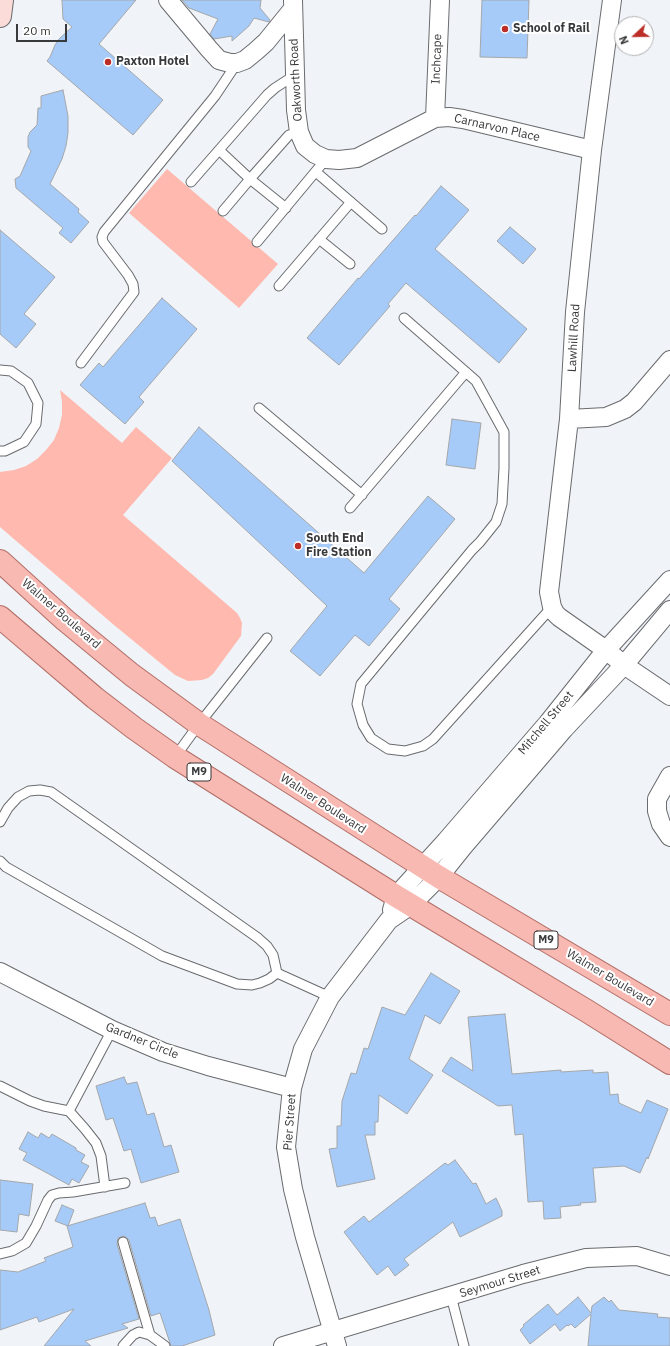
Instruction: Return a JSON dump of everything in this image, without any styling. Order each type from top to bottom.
[{"type":"main road","points":[[0,16],[2,0]]},
{"type":"main road","name":"Walmer Boulevard","points":[[0,561],[65,620],[132,675],[199,724],[430,872],[670,1014]]},
{"type":"main road","name":"M9","points":[[0,617],[95,698],[175,757],[404,900],[670,1063]]},
{"type":"street","points":[[168,0],[194,33],[219,60],[230,63],[237,63],[245,60],[266,42],[292,5]]},
{"type":"street","name":"Inchcape","points":[[435,118],[440,0]]},
{"type":"street","name":"Lawhill Road","points":[[552,607],[549,592],[570,419],[575,312],[592,150],[612,0]]},
{"type":"street","name":"Oakworth Road","points":[[292,5],[296,110],[299,132],[305,146],[319,162]]},
{"type":"street","name":"Carnarvon Place","points":[[319,162],[357,158],[435,118],[449,117],[592,150]]},
{"type":"street","points":[[570,419],[606,417],[625,409],[634,402],[670,360]]},
{"type":"street","name":"Mitchell Street","points":[[430,872],[446,841],[547,724],[606,650],[670,580]]},
{"type":"street","points":[[552,607],[559,617],[606,650],[624,665],[670,696]]},
{"type":"street","name":"Mitchell Street","points":[[430,872],[462,847],[554,741],[624,665],[670,610]]},
{"type":"street","points":[[670,776],[657,799],[657,811],[661,824],[670,837]]},
{"type":"street","name":"Pier Street","points":[[335,1338],[305,1237],[293,1189],[286,1147],[292,1088],[303,1049],[330,997],[404,900],[430,872]]},
{"type":"street","name":"Gardner Circle","points":[[0,972],[112,1030],[162,1052],[208,1066],[292,1088]]},
{"type":"street","name":"Seymour Street","points":[[335,1338],[451,1296],[528,1273],[586,1258],[637,1256],[670,1266]]},
{"type":"street","points":[[283,1346],[335,1338]]},
{"type":"lane","points":[[81,363],[134,292],[133,284],[128,274],[103,242],[102,237],[104,232],[215,96],[237,63]]},
{"type":"lane","points":[[191,182],[267,95],[295,75]]},
{"type":"lane","points":[[223,211],[289,135],[299,132]]},
{"type":"lane","points":[[218,150],[250,179],[286,208]]},
{"type":"lane","points":[[257,242],[286,208],[319,162],[351,202],[382,229]]},
{"type":"lane","points":[[279,286],[351,202]]},
{"type":"lane","points":[[319,239],[350,264]]},
{"type":"lane","points":[[404,318],[476,381],[504,432],[502,504],[496,522],[361,684],[357,704],[363,725],[371,738],[388,749],[405,751],[423,746],[433,739],[552,607]]},
{"type":"lane","points":[[0,362],[28,383],[38,403],[36,424],[24,442],[5,451],[0,450]]},
{"type":"lane","points":[[0,370],[11,371]]},
{"type":"lane","points":[[350,508],[466,372]]},
{"type":"lane","points":[[259,408],[362,495]]},
{"type":"lane","points":[[175,757],[266,638]]},
{"type":"lane","points":[[0,822],[8,808],[18,797],[29,792],[40,790],[51,792],[258,938],[273,954],[277,973]]},
{"type":"lane","points":[[0,861],[6,868],[162,956],[237,984],[252,985],[260,983],[277,973]]},
{"type":"lane","points":[[277,973],[330,997]]},
{"type":"lane","points":[[68,1111],[112,1030]]},
{"type":"lane","points":[[0,1086],[30,1101],[44,1106],[68,1111],[96,1143],[101,1156],[105,1187]]},
{"type":"lane","points":[[0,1254],[12,1251],[26,1243],[52,1195],[126,1183]]},
{"type":"lane","points":[[123,1242],[150,1334]]},
{"type":"lane","points":[[451,1296],[464,1346]]},
{"type":"lane","points":[[123,1346],[133,1335],[139,1332],[150,1334],[165,1346]]},
{"type":"shaded area","points":[[167,169],[278,264],[239,308],[129,213]]},
{"type":"shaded area","points":[[60,390],[122,443],[136,427],[172,458],[123,515],[237,613],[240,618],[242,623],[241,636],[213,674],[208,678],[188,681],[175,675],[114,625],[0,527],[0,472],[26,466],[37,459],[54,440],[62,415]]},
{"type":"building","points":[[62,0],[136,0],[99,44],[163,100],[133,135],[47,61],[59,39],[72,27],[63,19]]},
{"type":"building","points":[[182,0],[261,0],[260,8],[270,20],[269,22],[254,18],[249,26],[232,41],[232,36],[214,39],[210,34],[218,19],[189,8]]},
{"type":"building","name":"School of Rail","points":[[482,0],[529,0],[527,58],[480,57]]},
{"type":"building","points":[[63,90],[68,116],[68,133],[62,159],[50,184],[79,209],[78,212],[89,222],[71,243],[59,233],[63,228],[16,188],[15,179],[20,176],[31,151],[28,147],[28,137],[30,132],[37,125],[38,108],[41,108],[41,96]]},
{"type":"building","points":[[441,186],[469,210],[435,249],[527,329],[499,363],[406,283],[388,304],[390,306],[339,365],[307,338],[358,278],[359,279],[415,215],[416,216]]},
{"type":"building","points":[[510,227],[536,249],[523,264],[497,241]]},
{"type":"building","points":[[0,230],[55,277],[24,314],[36,324],[16,348],[0,334]]},
{"type":"building","points":[[162,298],[197,329],[139,397],[144,402],[125,424],[80,385],[99,363],[103,367]]},
{"type":"building","points":[[452,419],[481,423],[475,469],[446,465]]},
{"type":"building","name":"South End Fire Station","points":[[199,427],[364,573],[428,496],[455,519],[389,599],[400,609],[369,646],[355,635],[320,676],[290,651],[327,606],[172,461]]},
{"type":"building","points":[[431,973],[460,991],[440,1024],[425,1015],[409,1059],[433,1075],[407,1114],[379,1095],[378,1122],[375,1122],[375,1135],[365,1135],[375,1179],[337,1187],[329,1149],[337,1148],[337,1126],[341,1126],[342,1101],[351,1073],[356,1074],[364,1048],[368,1049],[382,1007],[405,1015]]},
{"type":"building","points":[[505,1014],[512,1074],[561,1070],[561,1072],[593,1070],[593,1073],[608,1072],[610,1095],[618,1094],[619,1103],[641,1113],[647,1100],[668,1109],[648,1159],[647,1157],[640,1173],[624,1166],[593,1168],[596,1202],[580,1203],[581,1205],[560,1207],[561,1218],[544,1219],[543,1201],[528,1202],[523,1134],[515,1135],[512,1105],[498,1106],[442,1071],[451,1057],[473,1071],[468,1017]]},
{"type":"building","points":[[124,1077],[127,1084],[137,1082],[147,1115],[154,1113],[164,1147],[171,1145],[179,1172],[141,1183],[131,1149],[124,1151],[113,1118],[106,1120],[96,1086]]},
{"type":"building","points":[[28,1132],[38,1138],[41,1133],[49,1138],[52,1134],[85,1155],[81,1162],[89,1166],[79,1183],[72,1179],[69,1185],[23,1160],[27,1153],[19,1149]]},
{"type":"building","points":[[455,1160],[473,1184],[476,1183],[486,1204],[496,1198],[502,1211],[502,1216],[460,1237],[453,1222],[404,1259],[409,1265],[395,1276],[388,1266],[377,1275],[344,1232],[364,1216],[369,1222],[445,1163],[448,1165]]},
{"type":"building","points":[[0,1180],[33,1184],[29,1216],[19,1214],[17,1232],[0,1230]]},
{"type":"building","points":[[145,1203],[150,1218],[155,1217],[158,1226],[180,1219],[209,1310],[215,1335],[182,1346],[171,1346],[160,1313],[151,1316],[129,1240],[124,1236],[118,1238],[117,1244],[139,1319],[122,1324],[128,1328],[85,1341],[91,1346],[44,1346],[74,1309],[39,1322],[37,1317],[0,1330],[0,1270],[18,1272],[46,1261],[44,1258],[73,1247],[67,1226]]},
{"type":"building","points":[[62,1205],[74,1210],[68,1226],[55,1221]]},
{"type":"building","points":[[578,1297],[591,1313],[592,1306],[604,1297],[609,1302],[611,1300],[619,1310],[658,1314],[657,1317],[670,1318],[670,1346],[588,1346],[591,1314],[575,1328],[571,1324],[568,1326],[567,1325],[560,1331],[555,1324],[530,1344],[520,1330],[524,1326],[523,1325],[548,1304],[557,1315]]},
{"type":"place","name":"School of Rail","points":[[505,29]]},
{"type":"place","name":"Paxton Hotel","points":[[108,62]]},
{"type":"place","name":"South End Fire Station","points":[[298,546]]}]
